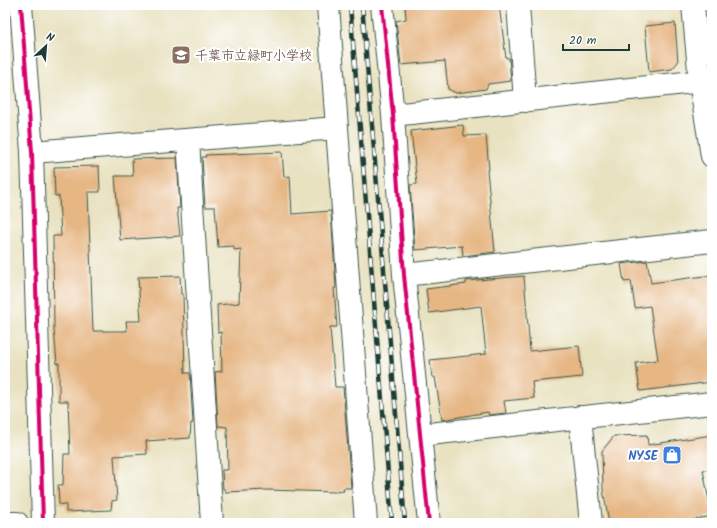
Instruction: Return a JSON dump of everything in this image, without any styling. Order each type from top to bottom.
[{"type":"street","points":[[21,5],[32,152],[43,523]]},
{"type":"street","points":[[328,5],[366,523]]},
{"type":"street","points":[[382,5],[393,115],[404,275],[429,523]]},
{"type":"street","points":[[518,5],[525,100]]},
{"type":"street","points":[[693,5],[706,80],[712,156]]},
{"type":"street","points":[[393,115],[706,80]]},
{"type":"street","points":[[32,152],[338,128]]},
{"type":"street","points":[[188,140],[212,523]]},
{"type":"street","points":[[404,275],[712,241]]},
{"type":"street","points":[[420,435],[712,403]]},
{"type":"street","points":[[580,417],[591,523]]},
{"type":"street","points":[[5,523],[17,523]]},
{"type":"building","points":[[405,5],[499,5],[506,58],[509,58],[511,81],[488,84],[486,89],[456,93],[448,89],[445,61],[401,65],[396,21],[406,19]]},
{"type":"building","points":[[675,23],[678,62],[672,69],[649,72],[645,26]]},
{"type":"building","points":[[463,125],[464,136],[486,135],[489,170],[487,170],[495,252],[463,256],[462,246],[415,250],[410,185],[417,184],[411,131]]},
{"type":"building","points":[[282,152],[284,177],[290,176],[292,214],[331,211],[337,327],[330,327],[335,387],[343,387],[351,488],[343,488],[344,491],[335,492],[267,490],[225,492],[225,489],[223,489],[222,470],[228,470],[227,427],[218,426],[215,372],[222,371],[221,332],[218,333],[217,305],[239,303],[241,249],[234,250],[234,246],[218,247],[215,207],[205,207],[202,157],[206,157],[205,155]]},
{"type":"building","points":[[177,158],[180,208],[177,208],[180,236],[120,240],[115,176],[133,176],[132,159]]},
{"type":"building","points":[[99,166],[100,192],[88,192],[93,331],[127,331],[126,321],[141,321],[138,277],[180,276],[181,294],[183,294],[185,373],[190,373],[193,423],[191,423],[190,438],[146,441],[147,454],[114,456],[117,500],[112,501],[111,510],[66,512],[66,505],[59,504],[58,485],[63,485],[64,454],[70,454],[68,401],[59,401],[59,363],[57,364],[54,329],[53,236],[61,236],[59,196],[55,196],[54,167]]},
{"type":"building","points":[[647,261],[651,283],[712,275],[712,382],[640,391],[636,363],[658,360],[650,306],[635,308],[631,281],[624,282],[621,264]]},
{"type":"building","points":[[524,276],[530,351],[579,346],[582,377],[532,382],[534,398],[504,401],[506,413],[489,415],[488,412],[442,420],[435,377],[432,377],[430,360],[486,354],[481,306],[429,313],[426,289],[466,284],[466,281]]},
{"type":"building","points":[[647,435],[648,445],[712,435],[712,469],[703,470],[712,516],[676,523],[609,523],[603,489],[602,451],[614,436]]},
{"type":"railway","points":[[350,5],[392,523]]},
{"type":"railway","points":[[362,5],[405,523]]},
{"type":"cycle path","points":[[21,5],[32,152],[43,523]]},
{"type":"cycle path","points":[[382,5],[393,115],[404,275],[429,523]]},
{"type":"place","name":"千葉市立緑町小学校","points":[[181,55]]},
{"type":"place","name":"NYSE","points":[[672,455]]}]
